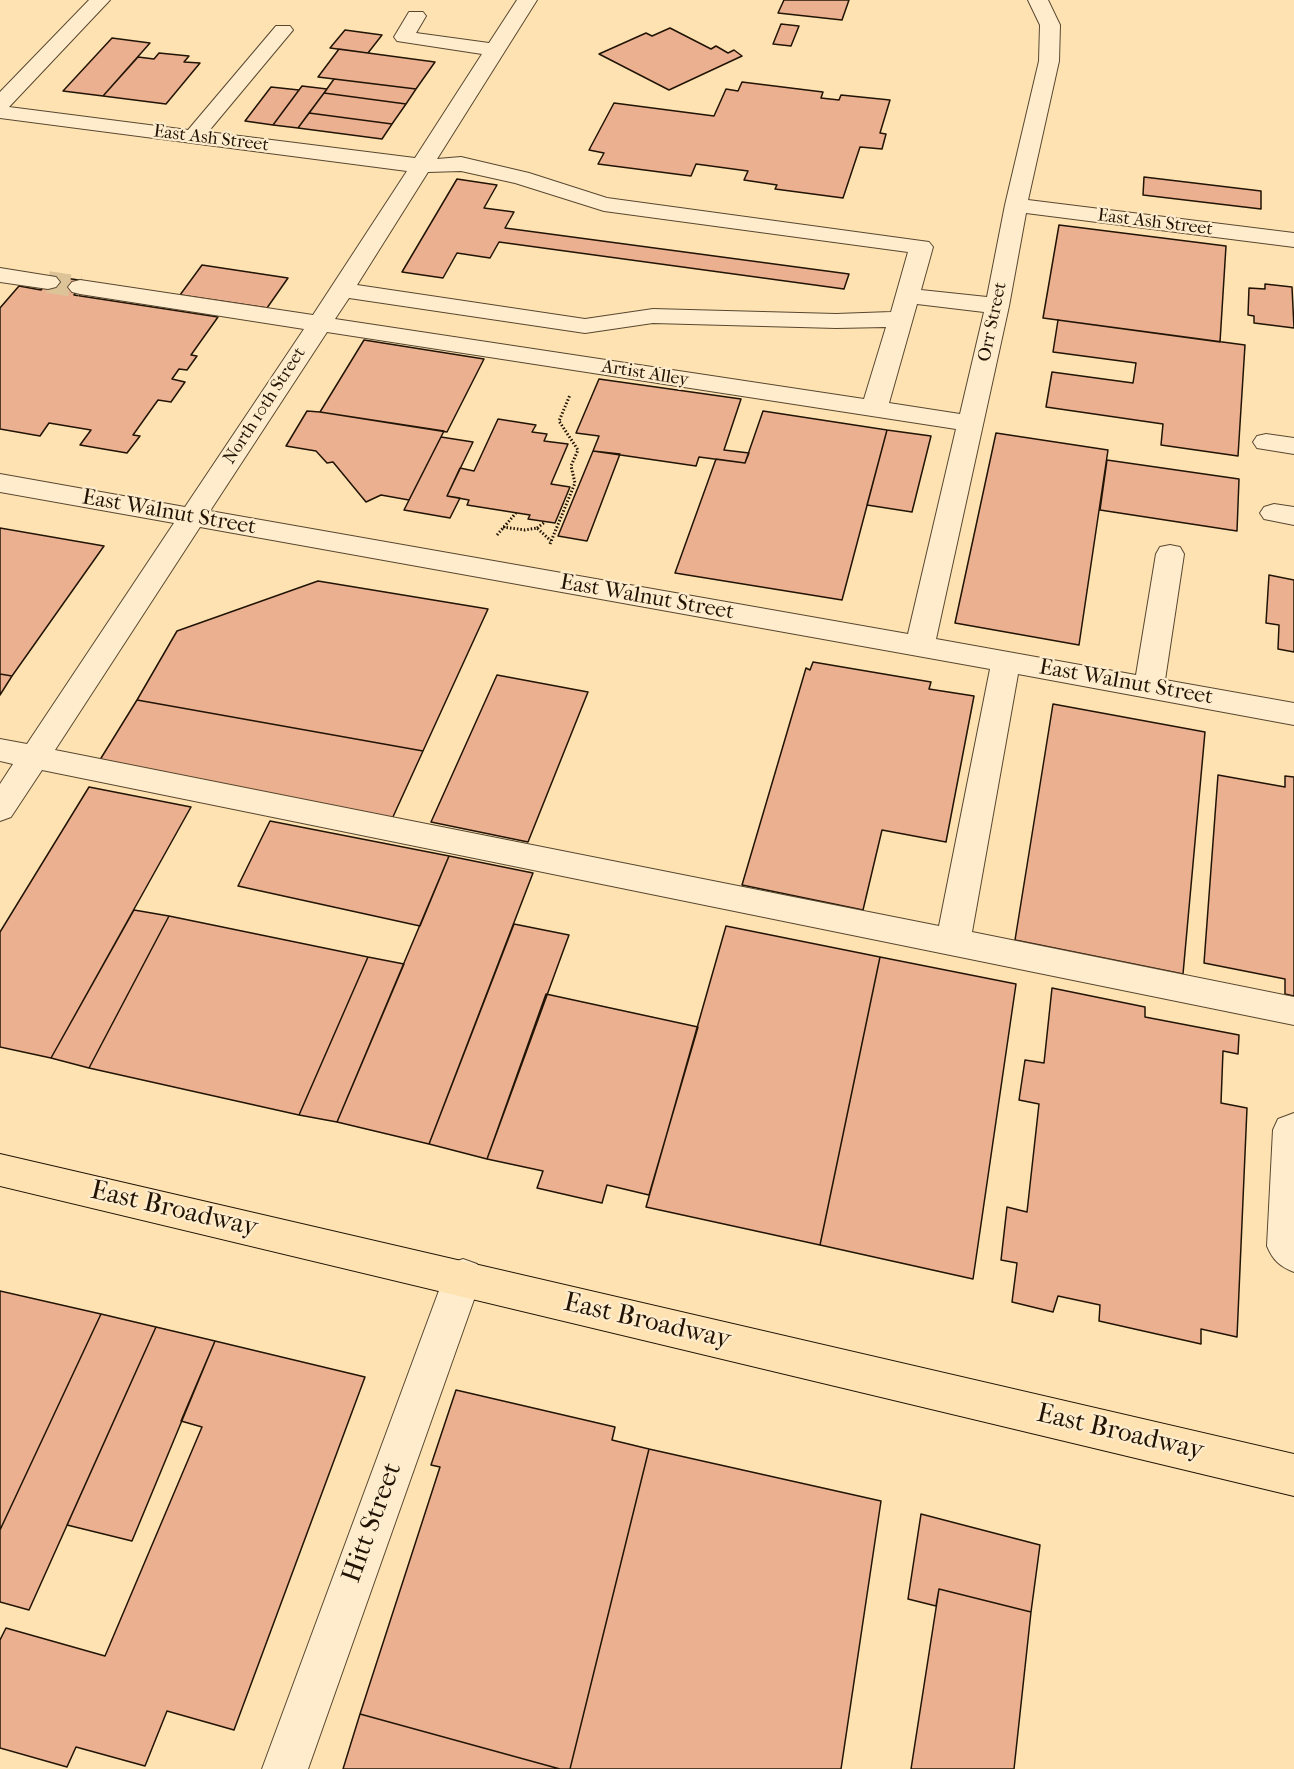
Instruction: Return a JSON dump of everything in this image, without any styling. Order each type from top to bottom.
[{"type":"main road","name":"East Broadway","points":[[0,1170],[463,1277],[1294,1475]]},
{"type":"street","points":[[0,104],[100,0]]},
{"type":"street","name":"North 10th Street","points":[[0,809],[342,290],[527,0]]},
{"type":"street","name":"Orr Street","points":[[920,645],[997,306],[1016,205],[1049,61],[1050,26],[1038,0]]},
{"type":"street","points":[[416,16],[404,37],[496,50]]},
{"type":"street","points":[[193,137],[283,30]]},
{"type":"street","name":"East Ash Street","points":[[0,112],[422,166],[460,164],[521,178],[603,204],[921,247],[903,307]]},
{"type":"street","name":"East Ash Street","points":[[1016,205],[1294,240]]},
{"type":"street","points":[[0,275],[48,282]]},
{"type":"street","name":"Artist Alley","points":[[81,287],[970,423]]},
{"type":"street","points":[[342,290],[585,326],[653,316],[836,321],[903,307],[997,306]]},
{"type":"street","points":[[874,409],[903,307]]},
{"type":"street","points":[[1266,442],[1294,446]]},
{"type":"street","name":"East Walnut Street","points":[[0,483],[920,645],[1294,714]]},
{"type":"street","points":[[1149,687],[1170,554]]},
{"type":"street","points":[[953,942],[1006,661]]},
{"type":"street","points":[[0,750],[1294,1011]]},
{"type":"street","points":[[1294,1129],[1291,1130],[1286,1246],[1294,1254]]},
{"type":"street","name":"Hitt Street","points":[[285,1769],[463,1277]]},
{"type":"path","points":[[549,547],[574,483],[571,466],[578,450],[559,421]]},
{"type":"path","points":[[492,543],[516,513]]},
{"type":"path","points":[[503,527],[525,530],[537,528],[545,522]]},
{"type":"path","points":[[537,528],[551,541]]},
{"type":"building","points":[[784,0],[849,0],[842,20],[778,13]]},
{"type":"building","points":[[781,24],[799,26],[791,46],[773,44]]},
{"type":"building","points":[[670,28],[711,49],[716,46],[728,53],[734,50],[742,56],[669,90],[599,54],[646,33],[652,36]]},
{"type":"building","points":[[345,30],[382,35],[368,53],[330,48]]},
{"type":"building","points":[[112,38],[150,43],[103,96],[63,91]]},
{"type":"building","points":[[339,49],[435,62],[416,89],[318,77]]},
{"type":"building","points":[[159,53],[189,56],[184,62],[200,63],[166,104],[103,96],[138,57],[154,59]]},
{"type":"building","points":[[334,79],[416,89],[406,104],[324,93]]},
{"type":"building","points":[[742,82],[823,92],[821,98],[839,100],[841,95],[890,100],[880,133],[886,134],[882,149],[860,147],[843,198],[775,189],[777,185],[744,180],[748,171],[696,164],[691,176],[598,164],[604,153],[589,150],[614,103],[714,116],[726,89],[738,91]]},
{"type":"building","points":[[302,86],[327,89],[298,128],[273,125]]},
{"type":"building","points":[[271,87],[299,90],[273,125],[245,121]]},
{"type":"building","points":[[324,93],[406,104],[392,124],[309,113]]},
{"type":"building","points":[[309,113],[392,124],[382,139],[298,128]]},
{"type":"building","points":[[1144,177],[1261,191],[1261,209],[1143,195]]},
{"type":"building","points":[[457,179],[497,185],[484,208],[514,212],[505,228],[849,274],[844,289],[499,242],[490,258],[457,253],[443,278],[402,272]]},
{"type":"building","points":[[1059,225],[1226,246],[1220,342],[1043,318]]},
{"type":"building","points":[[202,265],[288,278],[267,308],[180,295]]},
{"type":"building","points":[[52,276],[85,281],[74,295],[218,317],[191,355],[197,356],[187,370],[179,369],[172,379],[185,382],[171,402],[158,400],[133,435],[140,436],[127,453],[80,445],[91,430],[49,423],[40,436],[0,429],[0,308],[19,286],[41,290]]},
{"type":"building","points":[[1265,284],[1292,287],[1294,328],[1254,323],[1254,316],[1248,315],[1249,288],[1265,289]]},
{"type":"building","points":[[1058,320],[1245,345],[1238,456],[1161,445],[1163,424],[1046,407],[1052,372],[1133,383],[1136,363],[1053,352]]},
{"type":"building","points":[[364,340],[484,359],[447,432],[320,412]]},
{"type":"building","points":[[599,379],[741,399],[724,450],[749,453],[745,463],[699,457],[696,466],[593,451],[599,436],[576,433]]},
{"type":"building","points":[[307,411],[444,431],[409,500],[381,495],[366,502],[333,462],[327,463],[316,451],[286,446]]},
{"type":"building","points":[[763,411],[887,430],[842,600],[675,573],[716,459],[745,463]]},
{"type":"building","points":[[498,419],[536,425],[532,432],[547,434],[544,441],[568,444],[551,484],[570,487],[555,523],[528,519],[530,515],[467,505],[469,500],[447,496],[460,468],[474,471]]},
{"type":"building","points":[[887,430],[931,436],[912,512],[867,505]]},
{"type":"building","points":[[996,433],[1108,450],[1079,645],[955,623]]},
{"type":"building","points":[[441,437],[473,442],[447,496],[460,498],[450,518],[404,510]]},
{"type":"building","points":[[593,451],[620,454],[587,541],[558,536]]},
{"type":"building","points":[[1107,460],[1239,479],[1237,531],[1100,510]]},
{"type":"building","points":[[0,528],[104,546],[12,676],[0,674]]},
{"type":"building","points":[[1269,575],[1294,580],[1294,652],[1278,649],[1279,625],[1266,623]]},
{"type":"building","points":[[318,581],[488,609],[423,751],[137,700],[177,631]]},
{"type":"building","points":[[813,662],[931,682],[929,689],[974,696],[946,842],[882,830],[863,910],[742,885],[806,668],[810,670]]},
{"type":"building","points":[[0,674],[12,676],[0,695]]},
{"type":"building","points":[[497,675],[588,692],[528,842],[431,822]]},
{"type":"building","points":[[137,700],[423,751],[392,819],[98,763]]},
{"type":"building","points":[[1053,704],[1205,732],[1183,974],[1015,940]]},
{"type":"building","points":[[1218,775],[1285,787],[1285,776],[1294,777],[1294,996],[1285,994],[1285,979],[1204,963]]},
{"type":"building","points":[[89,787],[191,807],[51,1058],[0,1047],[0,932]]},
{"type":"building","points":[[270,821],[449,856],[420,926],[238,886]]},
{"type":"building","points":[[449,856],[533,873],[429,1144],[337,1122]]},
{"type":"building","points":[[134,910],[169,916],[89,1068],[51,1058]]},
{"type":"building","points":[[169,916],[368,957],[299,1115],[89,1068]]},
{"type":"building","points":[[514,924],[569,935],[487,1159],[429,1144]]},
{"type":"building","points":[[726,926],[880,957],[820,1245],[646,1207]]},
{"type":"building","points":[[368,957],[404,964],[337,1122],[299,1115]]},
{"type":"building","points":[[880,957],[1016,984],[973,1279],[820,1245]]},
{"type":"building","points":[[1052,988],[1145,1007],[1145,1017],[1239,1035],[1238,1054],[1223,1051],[1221,1103],[1247,1108],[1237,1337],[1201,1329],[1201,1344],[1099,1321],[1100,1305],[1058,1296],[1053,1312],[1012,1302],[1017,1263],[1001,1260],[1007,1207],[1027,1212],[1039,1104],[1019,1100],[1025,1060],[1044,1063]]},
{"type":"building","points":[[546,994],[698,1027],[649,1195],[607,1185],[602,1203],[537,1188],[543,1171],[487,1159]]},
{"type":"building","points":[[0,1291],[101,1314],[0,1530]]},
{"type":"building","points":[[101,1314],[156,1327],[29,1610],[0,1602],[0,1530]]},
{"type":"building","points":[[156,1327],[215,1341],[132,1541],[67,1525]]},
{"type":"building","points":[[215,1341],[365,1377],[234,1730],[167,1711],[145,1766],[76,1747],[67,1767],[0,1748],[0,1640],[6,1628],[105,1656],[202,1427],[181,1421]]},
{"type":"building","points":[[456,1390],[615,1427],[612,1440],[649,1449],[570,1769],[560,1769],[360,1714],[440,1467],[431,1465]]},
{"type":"building","points":[[649,1449],[881,1501],[841,1769],[570,1769]]},
{"type":"building","points":[[921,1514],[1040,1545],[1031,1612],[939,1589],[936,1606],[908,1599]]},
{"type":"building","points":[[939,1589],[1031,1612],[1014,1769],[911,1769]]},
{"type":"building","points":[[360,1714],[560,1769],[343,1769]]},
{"type":"tunnel","points":[[48,282],[80,287]]}]
